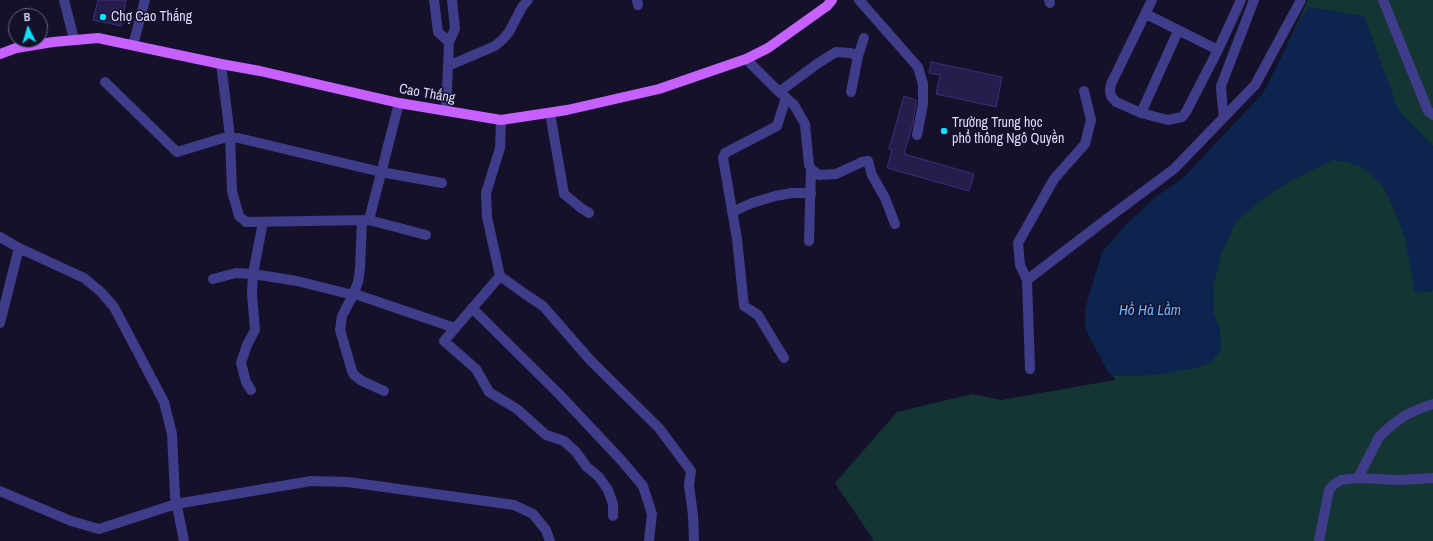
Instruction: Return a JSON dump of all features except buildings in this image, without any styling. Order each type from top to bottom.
[{"type":"main road","name":"Cao Thắng","points":[[0,54],[16,48],[74,39],[98,38],[398,103],[501,120],[567,110],[659,89],[746,59],[768,48],[827,6],[832,0]]},
{"type":"street","points":[[64,0],[74,39]]},
{"type":"street","points":[[133,45],[145,0]]},
{"type":"street","points":[[434,0],[438,32],[449,42]]},
{"type":"street","points":[[446,111],[449,42],[455,29],[452,0]]},
{"type":"street","points":[[448,66],[499,43],[509,32],[522,7],[528,0]]},
{"type":"street","points":[[860,0],[918,67],[923,84],[923,104],[917,135]]},
{"type":"street","points":[[1152,0],[1111,84],[1110,91],[1111,96],[1116,102],[1141,113],[1168,120],[1182,117],[1186,112],[1218,50],[1241,0]]},
{"type":"street","points":[[1224,117],[1221,86],[1254,0]]},
{"type":"street","points":[[1027,280],[1174,169],[1255,85],[1301,0]]},
{"type":"street","points":[[1383,0],[1428,111],[1433,115]]},
{"type":"street","points":[[1146,14],[1218,50]]},
{"type":"street","points":[[1141,113],[1178,31]]},
{"type":"street","points":[[851,92],[858,56],[864,38]]},
{"type":"street","points":[[784,358],[758,315],[744,306],[737,239],[723,158],[725,152],[777,126],[782,95],[817,64],[836,52],[850,53],[858,56]]},
{"type":"street","points":[[746,59],[794,105],[805,124],[809,165],[811,169],[809,241]]},
{"type":"street","points":[[221,64],[230,136],[232,191],[239,216],[246,222],[366,220],[426,236]]},
{"type":"street","points":[[105,82],[177,152],[230,136],[381,172],[442,183]]},
{"type":"street","points":[[1030,369],[1027,280],[1020,265],[1018,244],[1054,179],[1085,144],[1091,120],[1084,91]]},
{"type":"street","points":[[384,392],[358,379],[352,371],[340,330],[340,323],[353,295],[360,269],[366,220],[381,172],[398,103]]},
{"type":"street","points":[[550,113],[564,194],[589,213]]},
{"type":"street","points":[[501,120],[500,148],[486,193],[487,217],[500,276],[543,306],[592,361],[659,428],[690,471],[689,485],[693,515],[694,541]]},
{"type":"street","points":[[811,169],[819,175],[836,174],[862,162],[868,162],[872,175],[885,198],[895,224]]},
{"type":"street","points":[[732,212],[752,203],[775,196],[792,193],[810,193]]},
{"type":"street","points":[[251,390],[246,382],[241,363],[247,345],[256,330],[252,294],[253,274],[263,222]]},
{"type":"street","points":[[0,237],[19,248],[84,278],[102,292],[114,307],[164,402],[172,434],[173,480],[176,504],[184,541]]},
{"type":"street","points":[[1,317],[19,248]]},
{"type":"street","points":[[213,279],[236,273],[253,274],[296,281],[358,295],[455,328]]},
{"type":"street","points":[[500,276],[444,341],[476,369],[490,392],[517,409],[546,435],[564,442],[576,452],[587,467],[599,477],[608,490],[613,504],[613,516]]},
{"type":"street","points":[[472,308],[559,394],[622,460],[643,486],[652,514],[649,541]]},
{"type":"street","points":[[1358,478],[1379,437],[1393,424],[1406,415],[1433,404]]},
{"type":"street","points":[[1319,541],[1330,490],[1334,484],[1341,480],[1358,478],[1399,480],[1433,478]]},
{"type":"street","points":[[0,491],[71,521],[99,529],[176,504],[311,481],[348,482],[514,505],[533,514],[546,530],[550,541]]},
{"type":"green space","points":[[1308,0],[1433,0],[1433,541],[874,541],[835,483],[897,412],[972,394],[1001,400],[1115,380],[1090,334],[1193,169],[1264,95]]},
{"type":"water","name":"Hồ Hà Lầm","points":[[1309,7],[1364,16],[1399,111],[1433,146],[1433,291],[1415,293],[1405,239],[1399,221],[1383,186],[1370,173],[1359,166],[1333,160],[1290,181],[1259,202],[1236,222],[1221,254],[1214,283],[1214,314],[1220,330],[1221,349],[1212,362],[1195,368],[1158,375],[1120,376],[1109,374],[1085,326],[1085,309],[1102,252],[1127,224],[1153,199],[1185,176],[1263,93],[1302,16]]},
{"type":"place","name":"Chợ Cao Thắng","points":[[103,17]]},
{"type":"place","name":"Trường Trung học phổ thông Ngô Quyền","points":[[944,131]]}]
